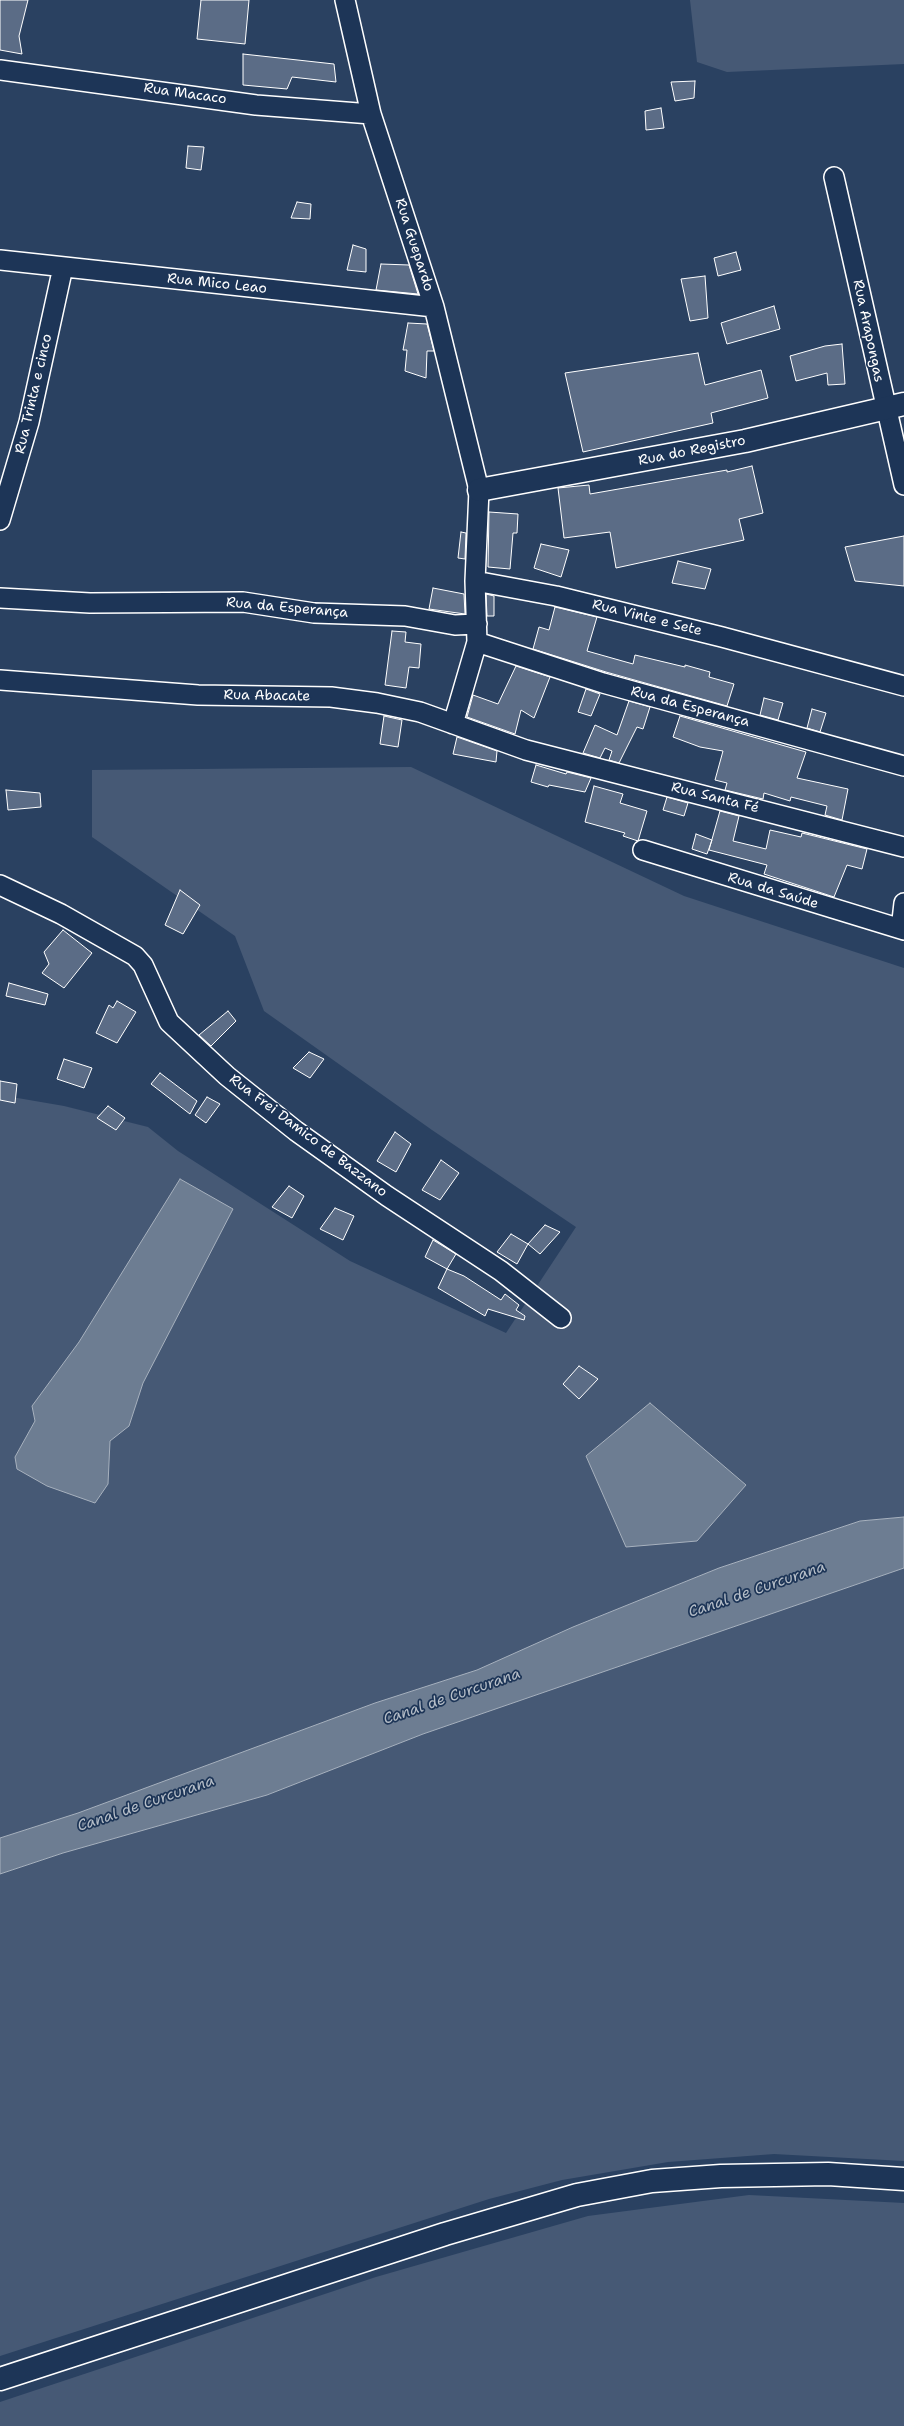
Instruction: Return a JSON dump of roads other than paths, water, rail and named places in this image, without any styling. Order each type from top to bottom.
[{"type":"main road","name":"Rua do Registro","points":[[479,490],[745,441],[895,406]]},
{"type":"main road","points":[[0,2379],[438,2237],[577,2195],[652,2182],[721,2176],[828,2174],[904,2179]]},
{"type":"street","name":"Rua Guepardo","points":[[345,0],[371,114],[434,307],[479,490]]},
{"type":"street","name":"Rua Macaco","points":[[0,70],[256,105],[371,114]]},
{"type":"street","name":"Rua Arapongas","points":[[834,177],[895,406],[904,485]]},
{"type":"street","name":"Rua Mico Leao","points":[[0,260],[434,307]]},
{"type":"street","name":"Rua Trinta e cinco","points":[[0,520],[29,422],[62,267]]},
{"type":"street","points":[[453,724],[477,633],[475,581],[479,490]]},
{"type":"street","name":"Rua Vinte e Sete","points":[[475,581],[564,598],[722,637],[904,686]]},
{"type":"street","name":"Rua da Esperança","points":[[0,598],[90,603],[243,602],[314,613],[405,616],[455,625],[603,683],[904,766]]},
{"type":"street","name":"Rua Abacate","points":[[0,680],[198,696],[331,697],[377,703],[420,712],[526,750]]},
{"type":"street","name":"Rua Santa Fé","points":[[526,750],[904,847]]},
{"type":"street","name":"Rua da Saúde","points":[[643,850],[902,929]]},
{"type":"street","name":"Rua Frei Damico de Bazzano","points":[[0,885],[10,888],[86,927],[135,956],[143,965],[169,1022],[227,1076],[296,1131],[387,1196],[501,1271],[561,1318]]},
{"type":"street","points":[[902,929],[904,903]]},
{"type":"water","points":[[180,1179],[233,1209],[143,1383],[129,1426],[110,1441],[108,1484],[95,1503],[47,1486],[17,1469],[15,1457],[35,1421],[32,1406],[79,1342]]},
{"type":"water","points":[[650,1403],[746,1485],[697,1541],[626,1547],[586,1456]]},
{"type":"water","name":"Canal de Curcurana","points":[[904,1517],[904,1568],[423,1734],[267,1795],[63,1853],[0,1874],[0,1838],[78,1813],[375,1703],[477,1670],[573,1627],[719,1568],[860,1521]]}]
